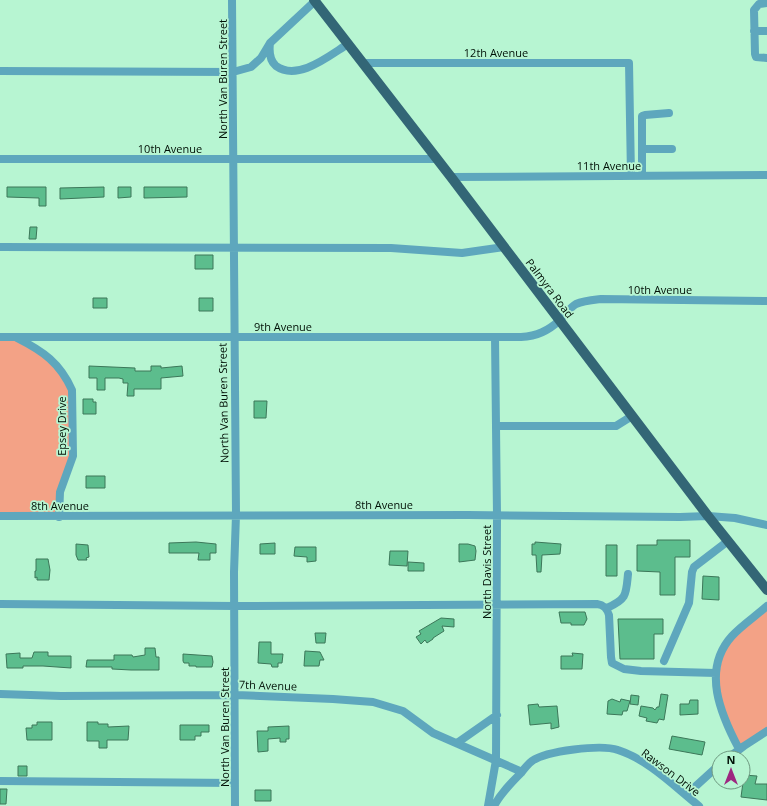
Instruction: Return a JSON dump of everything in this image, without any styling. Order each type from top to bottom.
[{"type":"main road","name":"Palmyra Road","points":[[315,1],[451,177],[708,516],[767,590]]},
{"type":"street","name":"North Van Buren Street","points":[[232,0],[236,516],[234,572],[236,695],[235,806]]},
{"type":"street","points":[[0,71],[233,72],[251,67],[260,58],[270,43],[315,1]]},
{"type":"street","points":[[767,3],[760,4],[754,10],[755,54],[756,57],[767,58]]},
{"type":"street","points":[[754,31],[767,31]]},
{"type":"street","points":[[270,43],[269,53],[273,63],[280,68],[291,71],[302,70],[316,64],[348,44]]},
{"type":"street","name":"12th Avenue","points":[[363,63],[629,63],[631,176]]},
{"type":"street","points":[[642,176],[642,116],[669,114]]},
{"type":"street","points":[[642,149],[672,149]]},
{"type":"street","name":"10th Avenue","points":[[0,159],[437,159]]},
{"type":"street","name":"11th Avenue","points":[[451,177],[767,175]]},
{"type":"street","points":[[0,247],[391,248],[462,253],[504,247]]},
{"type":"street","name":"10th Avenue","points":[[560,320],[572,307],[578,304],[601,300],[767,301]]},
{"type":"street","name":"9th Avenue","points":[[0,337],[234,338],[534,336],[544,332],[560,320]]},
{"type":"street","name":"Epsey Drive","points":[[14,337],[39,349],[54,363],[68,381],[72,390],[73,456],[60,492],[59,517]]},
{"type":"street","name":"North Davis Street","points":[[488,806],[496,760],[497,715],[495,337]]},
{"type":"street","points":[[496,426],[616,426],[632,416]]},
{"type":"street","name":"8th Avenue","points":[[0,516],[708,516],[735,518],[767,525]]},
{"type":"street","points":[[664,661],[689,603],[692,572],[694,567],[728,542]]},
{"type":"street","points":[[607,608],[624,598],[627,590],[628,574]]},
{"type":"street","points":[[0,604],[235,606],[597,604],[607,608],[610,615],[610,657],[612,663],[616,666],[624,669],[641,671],[716,673]]},
{"type":"street","points":[[767,606],[732,636],[723,649],[716,673],[719,703],[728,728],[740,749],[767,731]]},
{"type":"street","name":"7th Avenue","points":[[0,694],[61,696],[236,695],[373,702],[403,711],[434,733],[496,760]]},
{"type":"street","points":[[457,743],[497,715]]},
{"type":"street","name":"Rawson Drive","points":[[494,806],[499,797],[532,761],[566,751],[590,748],[617,750],[644,763],[699,806]]},
{"type":"street","points":[[496,760],[522,772]]},
{"type":"street","points":[[686,795],[711,772]]},
{"type":"street","points":[[0,782],[235,783]]},
{"type":"shaded area","points":[[14,337],[38,349],[61,372],[71,390],[72,456],[58,516],[0,516],[0,338]]},
{"type":"shaded area","points":[[767,608],[767,730],[740,748],[729,728],[717,683],[724,650],[733,638]]},
{"type":"building","points":[[7,187],[46,187],[46,206],[39,206],[39,198],[7,197]]},
{"type":"building","points":[[104,187],[104,197],[60,199],[60,188]]},
{"type":"building","points":[[118,187],[131,187],[131,197],[118,198]]},
{"type":"building","points":[[144,187],[187,187],[187,197],[144,198]]},
{"type":"building","points":[[30,227],[37,227],[36,239],[29,239]]},
{"type":"building","points":[[195,255],[213,255],[213,269],[195,269]]},
{"type":"building","points":[[93,298],[107,298],[107,308],[93,308]]},
{"type":"building","points":[[199,298],[213,298],[213,311],[199,311]]},
{"type":"building","points":[[89,366],[135,368],[135,371],[151,371],[151,366],[161,366],[161,368],[182,366],[183,376],[161,378],[161,389],[134,389],[134,396],[127,396],[128,383],[123,383],[123,379],[119,378],[105,378],[105,390],[97,390],[97,378],[89,378]]},
{"type":"building","points":[[83,399],[93,399],[93,402],[96,402],[96,414],[83,414]]},
{"type":"building","points":[[254,401],[267,401],[266,418],[254,418]]},
{"type":"building","points":[[86,476],[105,476],[105,488],[86,488]]},
{"type":"building","points":[[657,540],[690,540],[690,557],[675,557],[675,595],[660,595],[660,572],[637,571],[637,545],[657,545]]},
{"type":"building","points":[[196,542],[216,544],[216,553],[210,553],[210,560],[198,560],[199,553],[169,553],[169,543]]},
{"type":"building","points":[[535,542],[561,544],[560,554],[542,555],[541,572],[537,572],[536,555],[532,555],[532,544],[535,544]]},
{"type":"building","points":[[275,543],[275,554],[260,554],[260,544]]},
{"type":"building","points":[[76,544],[88,545],[89,557],[86,558],[87,560],[78,560],[76,555]]},
{"type":"building","points":[[459,544],[475,546],[475,560],[459,562]]},
{"type":"building","points":[[606,545],[617,545],[617,576],[606,576]]},
{"type":"building","points":[[295,547],[316,547],[316,561],[307,562],[307,557],[294,556]]},
{"type":"building","points":[[390,551],[408,551],[407,566],[389,565]]},
{"type":"building","points":[[36,559],[48,559],[50,570],[49,580],[37,580],[37,577],[35,578]]},
{"type":"building","points":[[408,562],[424,563],[424,571],[408,571]]},
{"type":"building","points":[[703,576],[719,577],[719,600],[702,599]]},
{"type":"building","points":[[559,612],[585,612],[587,619],[584,625],[561,623]]},
{"type":"building","points":[[441,618],[454,619],[454,627],[442,626],[444,631],[427,643],[425,640],[421,644],[416,637],[421,634],[419,631]]},
{"type":"building","points":[[618,619],[663,619],[663,634],[654,634],[654,659],[620,659]]},
{"type":"building","points":[[315,633],[326,633],[325,643],[316,643]]},
{"type":"building","points":[[259,642],[271,642],[271,654],[283,654],[282,663],[278,663],[278,667],[272,667],[271,664],[258,663]]},
{"type":"building","points":[[145,648],[155,648],[156,657],[159,657],[159,670],[86,667],[87,660],[114,660],[114,655],[132,655],[133,657],[145,655]]},
{"type":"building","points":[[305,651],[320,652],[324,660],[320,660],[319,666],[304,666]]},
{"type":"building","points":[[34,652],[48,652],[48,656],[71,656],[71,668],[23,666],[23,668],[7,668],[6,654],[20,653],[20,658],[32,658]]},
{"type":"building","points":[[572,653],[583,654],[582,669],[561,669],[561,656],[573,656]]},
{"type":"building","points":[[183,654],[212,656],[212,667],[189,666],[189,663],[184,663],[183,661]]},
{"type":"building","points":[[661,694],[668,695],[664,720],[659,719],[657,723],[646,721],[647,718],[639,716],[641,706],[653,708],[655,710],[659,707]]},
{"type":"building","points":[[631,695],[639,696],[638,705],[630,704]]},
{"type":"building","points":[[612,699],[620,702],[621,699],[630,701],[627,711],[623,711],[622,715],[607,714],[608,701]]},
{"type":"building","points":[[690,700],[698,700],[698,714],[680,715],[680,704],[689,704]]},
{"type":"building","points":[[538,704],[539,707],[557,706],[559,727],[551,729],[551,723],[530,725],[528,705]]},
{"type":"building","points":[[37,722],[52,722],[52,740],[27,740],[26,728],[32,728],[32,725],[37,725]]},
{"type":"building","points":[[87,722],[108,724],[108,727],[129,726],[128,740],[107,740],[107,748],[99,748],[99,741],[87,741]]},
{"type":"building","points":[[180,725],[209,725],[209,732],[201,732],[201,736],[195,736],[195,740],[180,740]]},
{"type":"building","points":[[289,726],[289,739],[286,739],[286,742],[280,742],[280,738],[268,739],[268,751],[258,752],[257,731],[268,731],[268,727]]},
{"type":"building","points":[[672,736],[705,742],[702,755],[669,749]]},
{"type":"building","points":[[18,766],[27,766],[27,776],[18,776]]},
{"type":"building","points":[[751,776],[757,776],[755,784],[767,784],[767,800],[741,797],[742,790],[751,790]]},
{"type":"building","points":[[0,789],[7,789],[6,804],[0,804]]},
{"type":"building","points":[[255,790],[271,790],[271,801],[255,801]]}]
